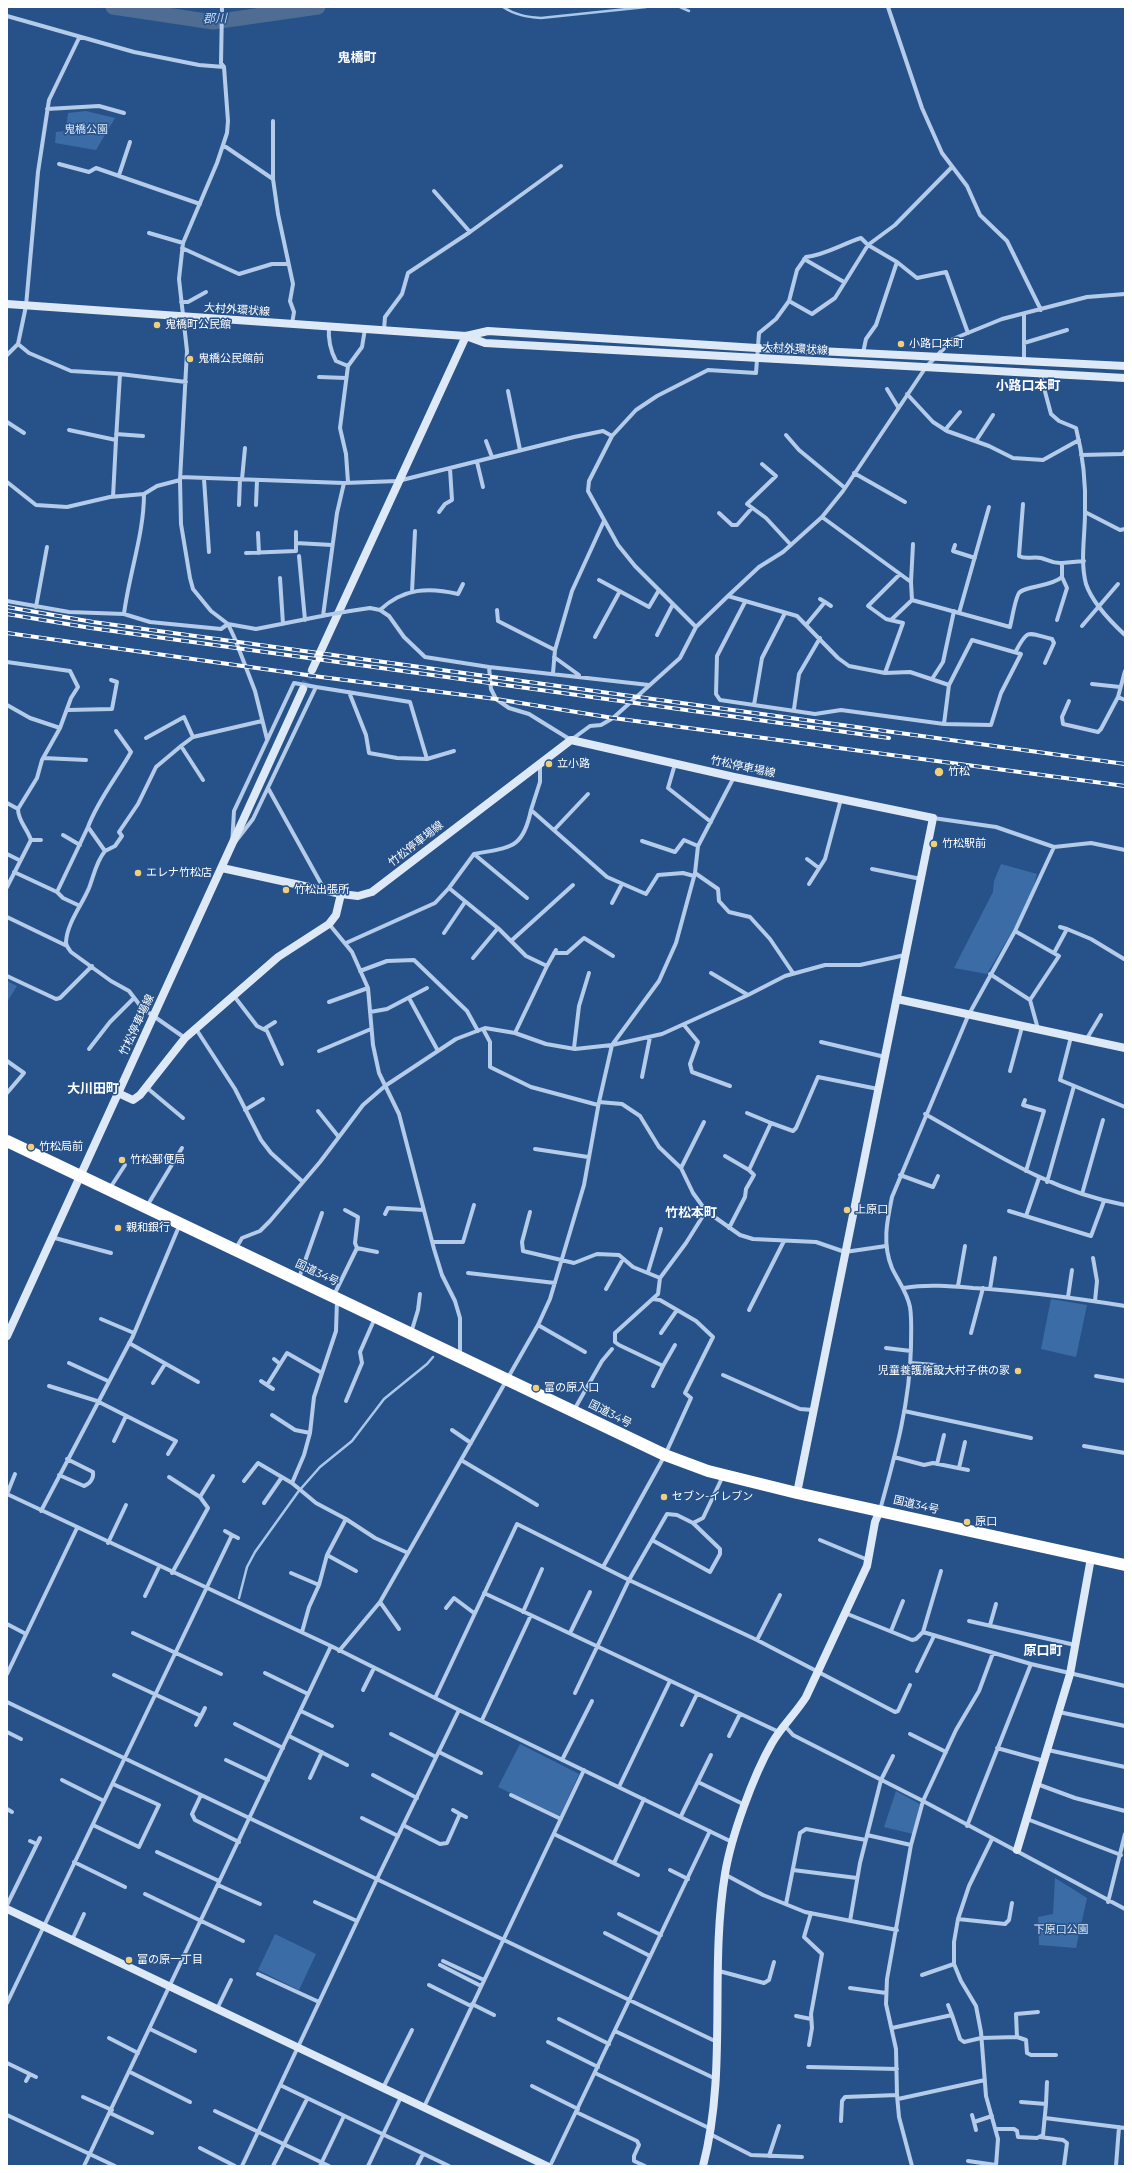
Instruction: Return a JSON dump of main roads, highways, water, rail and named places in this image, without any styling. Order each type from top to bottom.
[{"type":"highway","name":"国道34号","points":[[7,1141],[181,1222],[665,1455],[723,1475],[797,1493],[1125,1565]]},
{"type":"waterway","name":"郡川","points":[[113,7],[213,22],[318,7]]},
{"type":"waterway","points":[[503,7],[521,15],[541,18],[646,7]]},
{"type":"waterway","points":[[680,7],[689,11]]},
{"type":"waterway","points":[[239,1598],[247,1567],[255,1552],[298,1492],[320,1467],[352,1441],[384,1399],[427,1364],[433,1357]]},
{"type":"tunnel","points":[[303,689],[312,670]]},
{"type":"railway","points":[[7,607],[93,622],[1125,764]]},
{"type":"railway","points":[[7,614],[91,628],[889,738]]},
{"type":"railway","points":[[7,633],[321,677],[496,699],[613,718],[1125,786]]},
{"type":"place","name":"鬼橋町公民館","points":[[157,325]]},
{"type":"place","name":"小路口本町","points":[[901,344]]},
{"type":"place","name":"鬼橋公民館前","points":[[190,359]]},
{"type":"place","name":"立小路","points":[[549,764]]},
{"type":"place","name":"竹松","points":[[939,772]]},
{"type":"place","name":"竹松駅前","points":[[934,844]]},
{"type":"place","name":"エレナ竹松店","points":[[138,873]]},
{"type":"place","name":"竹松出張所","points":[[286,890]]},
{"type":"place","name":"竹松局前","points":[[31,1147]]},
{"type":"place","name":"竹松郵便局","points":[[122,1160]]},
{"type":"place","name":"上原口","points":[[847,1210]]},
{"type":"place","name":"親和銀行","points":[[118,1228]]},
{"type":"place","name":"児童養護施設大村子供の家","points":[[1018,1371]]},
{"type":"place","name":"富の原入口","points":[[536,1388]]},
{"type":"place","name":"セブン-イレブン","points":[[664,1497]]},
{"type":"place","name":"原口","points":[[967,1522]]},
{"type":"place","name":"富の原一丁目","points":[[129,1960]]},
{"type":"district","name":"鬼橋町","points":[[357,58]]},
{"type":"district","name":"小路口本町","points":[[1028,386]]},
{"type":"district","name":"大川田町","points":[[93,1089]]},
{"type":"district","name":"竹松本町","points":[[691,1213]]},
{"type":"district","name":"原口町","points":[[1043,1651]]},
{"type":"park label","name":"鬼橋公園","points":[[86,130]]},
{"type":"park label","name":"下原口公園","points":[[1061,1930]]}]
